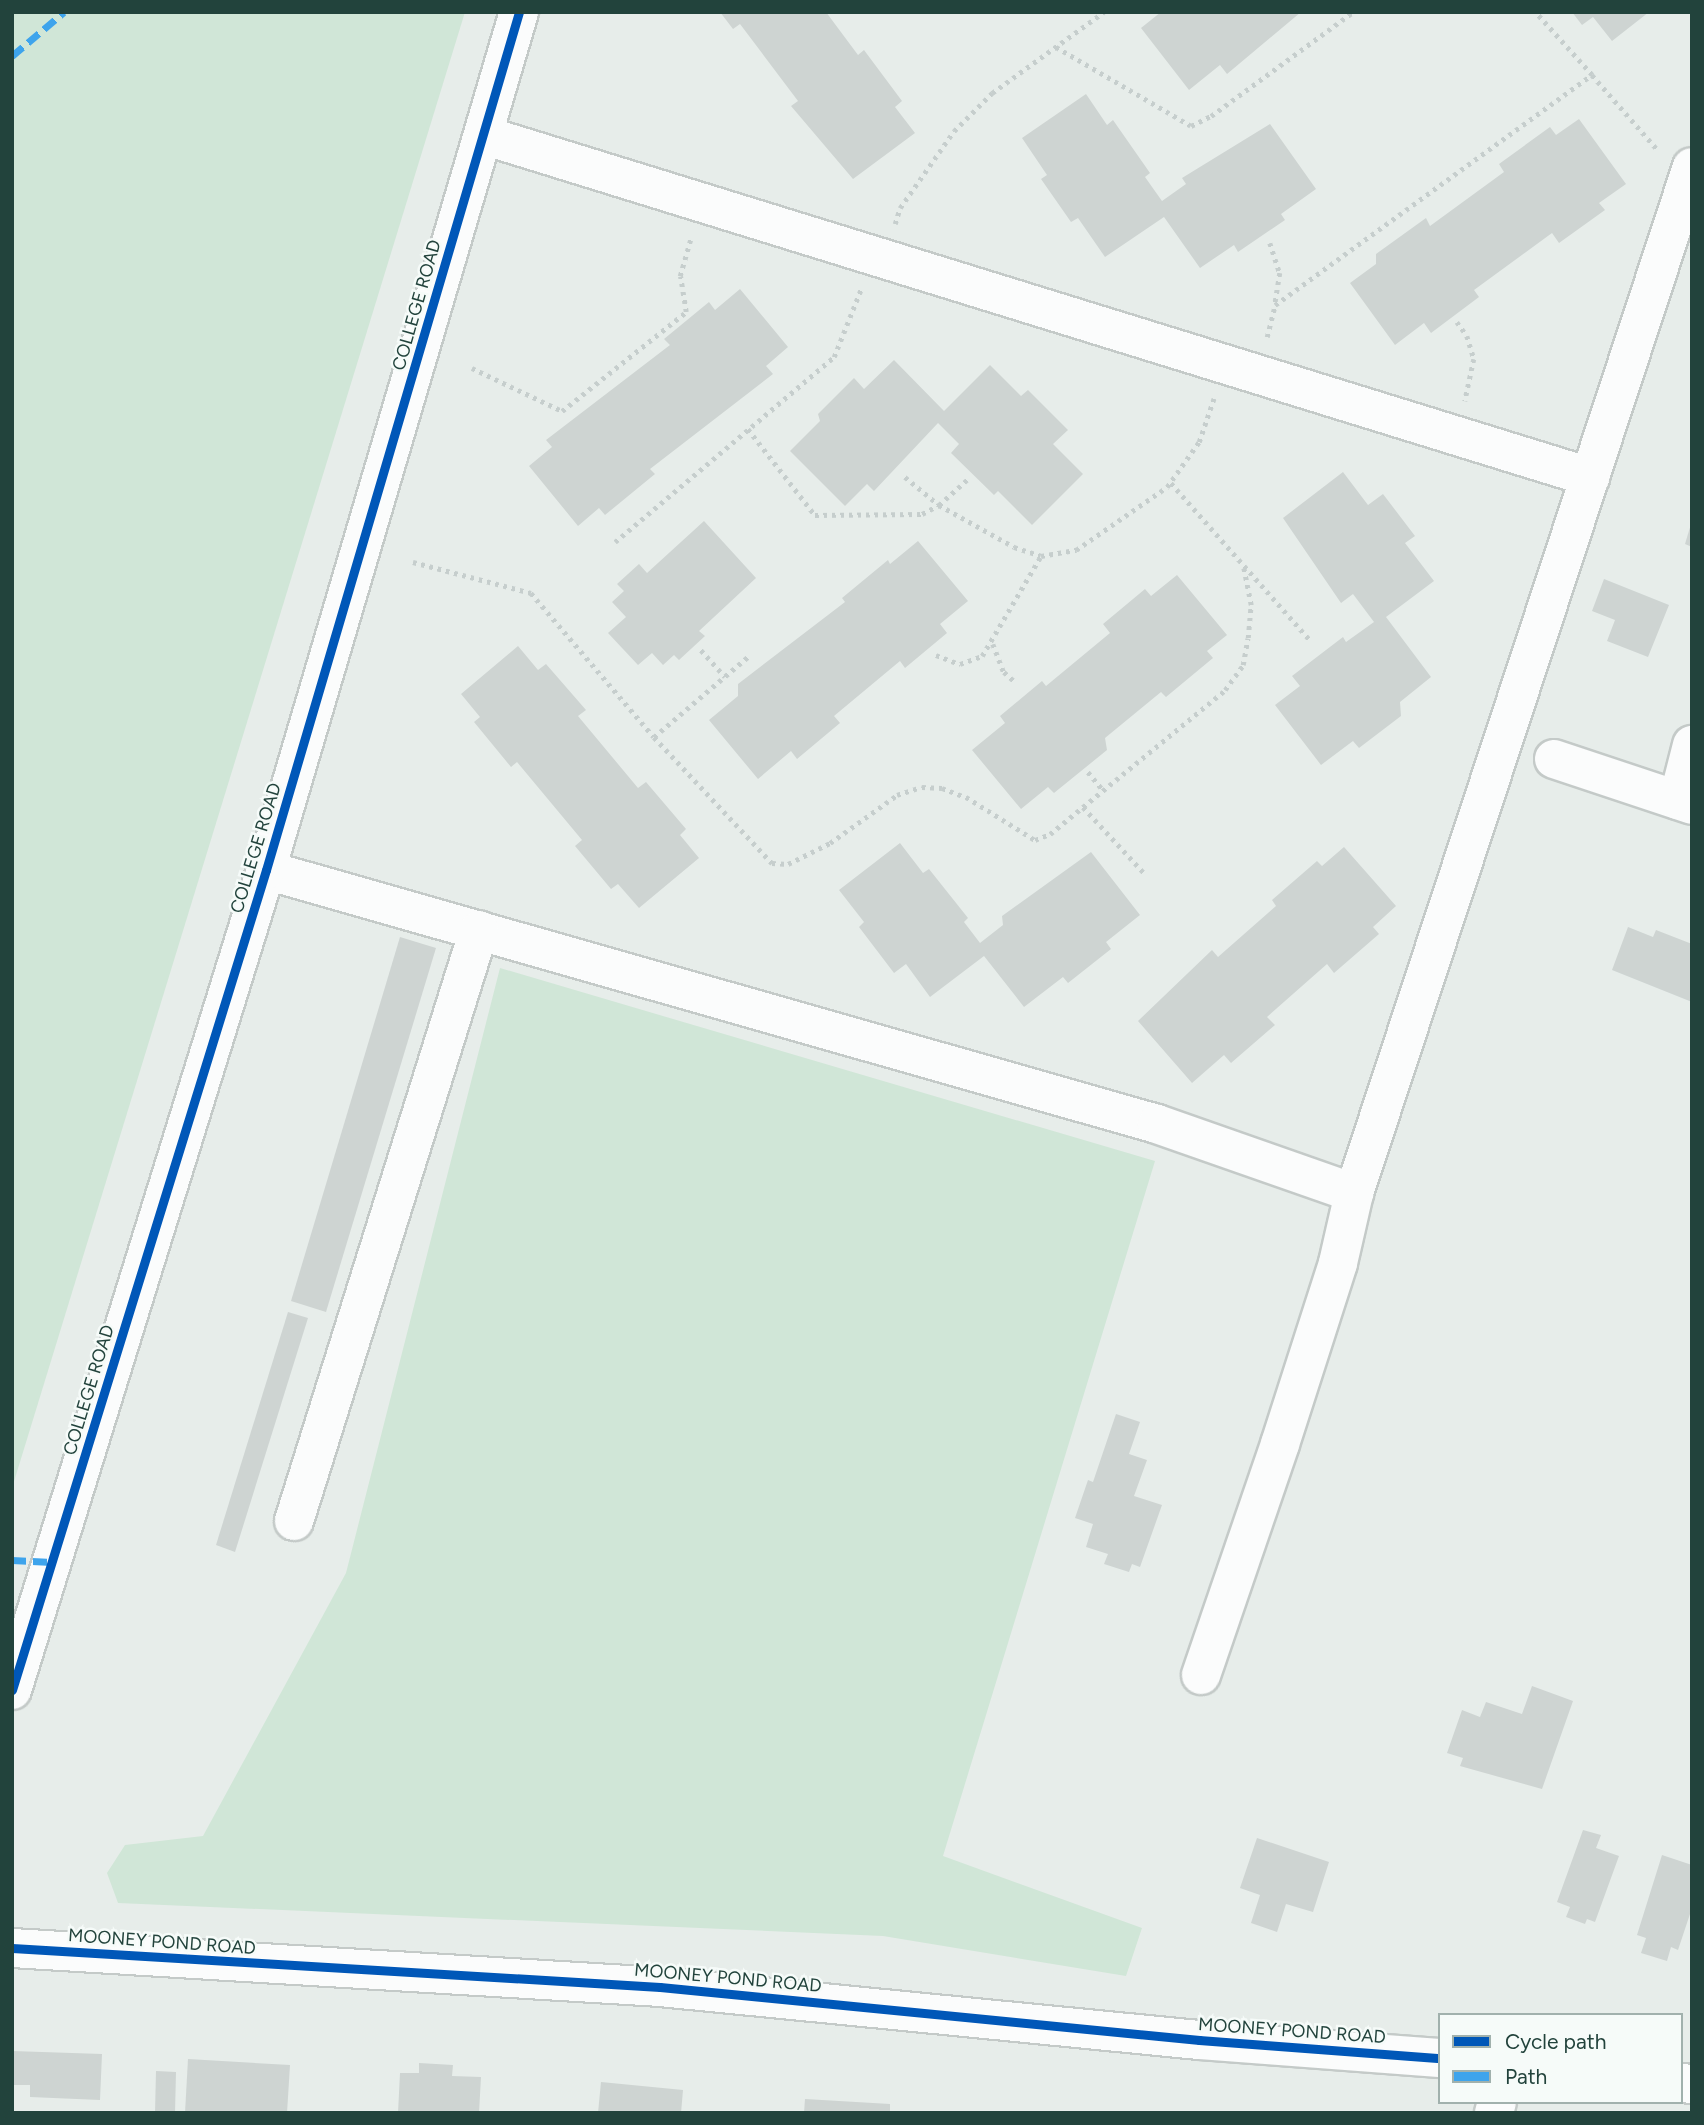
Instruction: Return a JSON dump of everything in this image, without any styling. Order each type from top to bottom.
[{"type":"street","name":"COLLEGE ROAD","points":[[12,1690],[266,870],[519,12]]},
{"type":"street","points":[[483,135],[1590,477]]},
{"type":"street","points":[[1200,1675],[1280,1444],[1338,1263],[1354,1193],[1590,477],[1677,159]]},
{"type":"street","points":[[1554,759],[1685,802],[1692,745]]},
{"type":"street","points":[[266,870],[1157,1124],[1354,1193]]},
{"type":"street","points":[[294,1521],[480,930]]},
{"type":"street","name":"MOONEY POND ROAD","points":[[12,1948],[660,1987],[1199,2040],[1438,2058]]},
{"type":"path","points":[[615,542],[834,357],[900,208],[954,131],[992,93],[1104,12]]},
{"type":"path","points":[[1056,47],[1191,126],[1211,116],[1353,12]]},
{"type":"path","points":[[1535,12],[1592,75],[1651,148],[1677,159]]},
{"type":"path","points":[[1275,305],[1592,75]]},
{"type":"path","points":[[472,368],[562,411],[687,312],[680,276],[701,202]]},
{"type":"path","points":[[905,477],[939,505],[1014,547],[1041,556],[1076,550],[1171,483],[1199,442],[1275,305],[1280,273],[1270,243]]},
{"type":"path","points":[[1453,435],[1471,382],[1474,359],[1467,336],[1457,322]]},
{"type":"path","points":[[748,429],[815,515],[922,514],[939,505],[967,480]]},
{"type":"path","points":[[1171,483],[1309,639]]},
{"type":"path","points":[[936,655],[960,664],[982,656],[993,643],[1041,556]]},
{"type":"path","points":[[414,562],[531,593],[654,737],[772,863],[788,864],[809,854],[897,794],[922,787],[942,788],[966,797],[1035,840],[1050,834],[1225,690],[1243,665],[1251,605],[1244,565]]},
{"type":"path","points":[[993,643],[1004,672],[1015,682]]},
{"type":"path","points":[[701,650],[724,677]]},
{"type":"path","points":[[654,737],[750,656]]},
{"type":"path","points":[[1088,772],[1103,790]]},
{"type":"path","points":[[1083,807],[1146,875]]},
{"type":"green space","points":[[12,12],[465,12],[12,1488]]},
{"type":"green space","points":[[500,968],[1155,1161],[943,1856],[1142,1928],[1126,1976],[883,1936],[118,1903],[107,1873],[125,1845],[203,1836],[346,1573]]},
{"type":"building","points":[[720,12],[826,12],[858,55],[864,50],[902,101],[895,107],[915,133],[853,179],[791,106],[798,101],[740,24],[733,29]]},
{"type":"building","points":[[1161,12],[1301,12],[1227,74],[1220,65],[1189,90],[1141,28]]},
{"type":"building","points":[[1572,12],[1649,12],[1612,41],[1593,17],[1582,25]]},
{"type":"building","points":[[1086,94],[1107,125],[1113,120],[1150,173],[1145,177],[1162,201],[1186,184],[1182,178],[1270,124],[1316,189],[1281,214],[1285,220],[1238,252],[1234,245],[1200,268],[1164,217],[1105,257],[1078,218],[1071,222],[1041,179],[1047,175],[1022,138]]},
{"type":"building","points":[[1579,119],[1626,184],[1599,203],[1605,210],[1559,243],[1552,233],[1474,290],[1479,297],[1431,333],[1424,323],[1395,345],[1350,283],[1376,264],[1376,254],[1426,218],[1430,226],[1504,172],[1499,164],[1550,127],[1556,135]]},
{"type":"building","points":[[740,289],[788,347],[766,366],[773,374],[650,469],[655,474],[605,515],[599,508],[578,526],[529,466],[552,447],[546,440],[670,345],[664,339],[709,302],[715,310]]},
{"type":"building","points":[[894,360],[944,411],[990,365],[1021,396],[1028,390],[1068,430],[1053,444],[1083,474],[1032,525],[998,491],[994,495],[951,453],[959,444],[938,423],[874,491],[867,484],[845,506],[790,451],[820,421],[818,414],[854,378],[864,389]]},
{"type":"building","points":[[1343,472],[1368,505],[1383,494],[1415,536],[1405,543],[1434,581],[1386,617],[1431,677],[1400,702],[1401,716],[1359,748],[1353,741],[1321,765],[1275,705],[1300,686],[1292,676],[1343,637],[1346,642],[1374,622],[1353,594],[1341,603],[1283,518]]},
{"type":"building","points":[[704,521],[756,578],[699,631],[705,636],[679,660],[674,655],[663,665],[652,653],[638,665],[608,633],[626,617],[612,602],[624,591],[617,584],[639,564],[647,573]]},
{"type":"building","points":[[1692,524],[1692,547],[1685,544]]},
{"type":"building","points":[[918,541],[968,601],[940,624],[947,633],[905,668],[900,661],[834,716],[840,723],[797,759],[791,751],[758,779],[709,720],[738,696],[738,684],[845,602],[842,598],[888,560],[890,564]]},
{"type":"building","points":[[1177,575],[1227,635],[1207,651],[1213,658],[1166,697],[1161,692],[1105,738],[1107,750],[1054,793],[1048,787],[1021,809],[972,750],[1005,723],[1000,716],[1042,681],[1046,686],[1110,633],[1103,624],[1145,589],[1151,596]]},
{"type":"building","points":[[1604,579],[1669,605],[1648,657],[1607,641],[1615,620],[1592,611]]},
{"type":"building","points":[[518,646],[538,670],[546,664],[586,710],[578,716],[638,788],[646,782],[686,829],[680,835],[699,858],[639,908],[618,884],[611,889],[575,846],[582,840],[517,762],[511,767],[474,722],[480,717],[461,694]]},
{"type":"building","points":[[900,843],[923,873],[929,869],[968,918],[964,922],[980,943],[1003,925],[1002,916],[1091,852],[1140,915],[1106,942],[1111,949],[1068,983],[1063,977],[1024,1007],[984,956],[930,997],[906,964],[894,973],[859,927],[864,922],[839,890]]},
{"type":"building","points":[[1344,847],[1396,906],[1373,927],[1379,934],[1334,973],[1327,964],[1267,1017],[1275,1025],[1231,1063],[1224,1055],[1192,1083],[1138,1021],[1212,950],[1218,957],[1276,906],[1272,900],[1317,861],[1322,866]]},
{"type":"building","points":[[1628,927],[1653,937],[1656,930],[1692,944],[1692,1002],[1612,970]]},
{"type":"building","points":[[400,937],[436,948],[326,1312],[291,1301]]},
{"type":"building","points":[[288,1312],[308,1318],[235,1552],[216,1545]]},
{"type":"building","points":[[1116,1414],[1140,1422],[1129,1454],[1147,1460],[1134,1496],[1162,1505],[1140,1567],[1132,1564],[1129,1572],[1104,1564],[1108,1554],[1086,1547],[1093,1524],[1075,1518],[1088,1480],[1093,1482]]},
{"type":"building","points":[[1532,1686],[1573,1701],[1542,1789],[1460,1766],[1463,1758],[1447,1753],[1462,1710],[1480,1717],[1486,1702],[1522,1714]]},
{"type":"building","points":[[1583,1830],[1601,1835],[1596,1848],[1619,1856],[1595,1922],[1587,1919],[1585,1924],[1566,1917],[1570,1907],[1557,1902]]},
{"type":"building","points":[[1257,1838],[1329,1862],[1313,1912],[1286,1904],[1277,1932],[1251,1923],[1260,1895],[1240,1888]]},
{"type":"building","points":[[1662,1855],[1692,1865],[1692,1908],[1678,1950],[1671,1947],[1667,1961],[1641,1953],[1646,1938],[1637,1935]]},
{"type":"building","points":[[12,2051],[102,2054],[100,2100],[30,2097],[30,2085],[12,2085]]},
{"type":"building","points":[[188,2059],[290,2065],[287,2113],[185,2113]]},
{"type":"building","points":[[419,2063],[453,2065],[452,2076],[481,2077],[479,2113],[398,2113],[400,2073],[419,2073]]},
{"type":"building","points":[[156,2071],[176,2072],[175,2113],[155,2113]]},
{"type":"building","points":[[601,2082],[683,2090],[681,2113],[598,2113]]},
{"type":"building","points":[[805,2099],[890,2104],[890,2113],[804,2113]]},
{"type":"marked path","points":[[12,56],[64,12]]},
{"type":"marked path","points":[[12,1560],[52,1562]]},
{"type":"cycle path","points":[[12,1690],[266,870],[519,12]]},
{"type":"cycle path","points":[[12,1948],[660,1987],[1199,2040],[1438,2058]]}]
